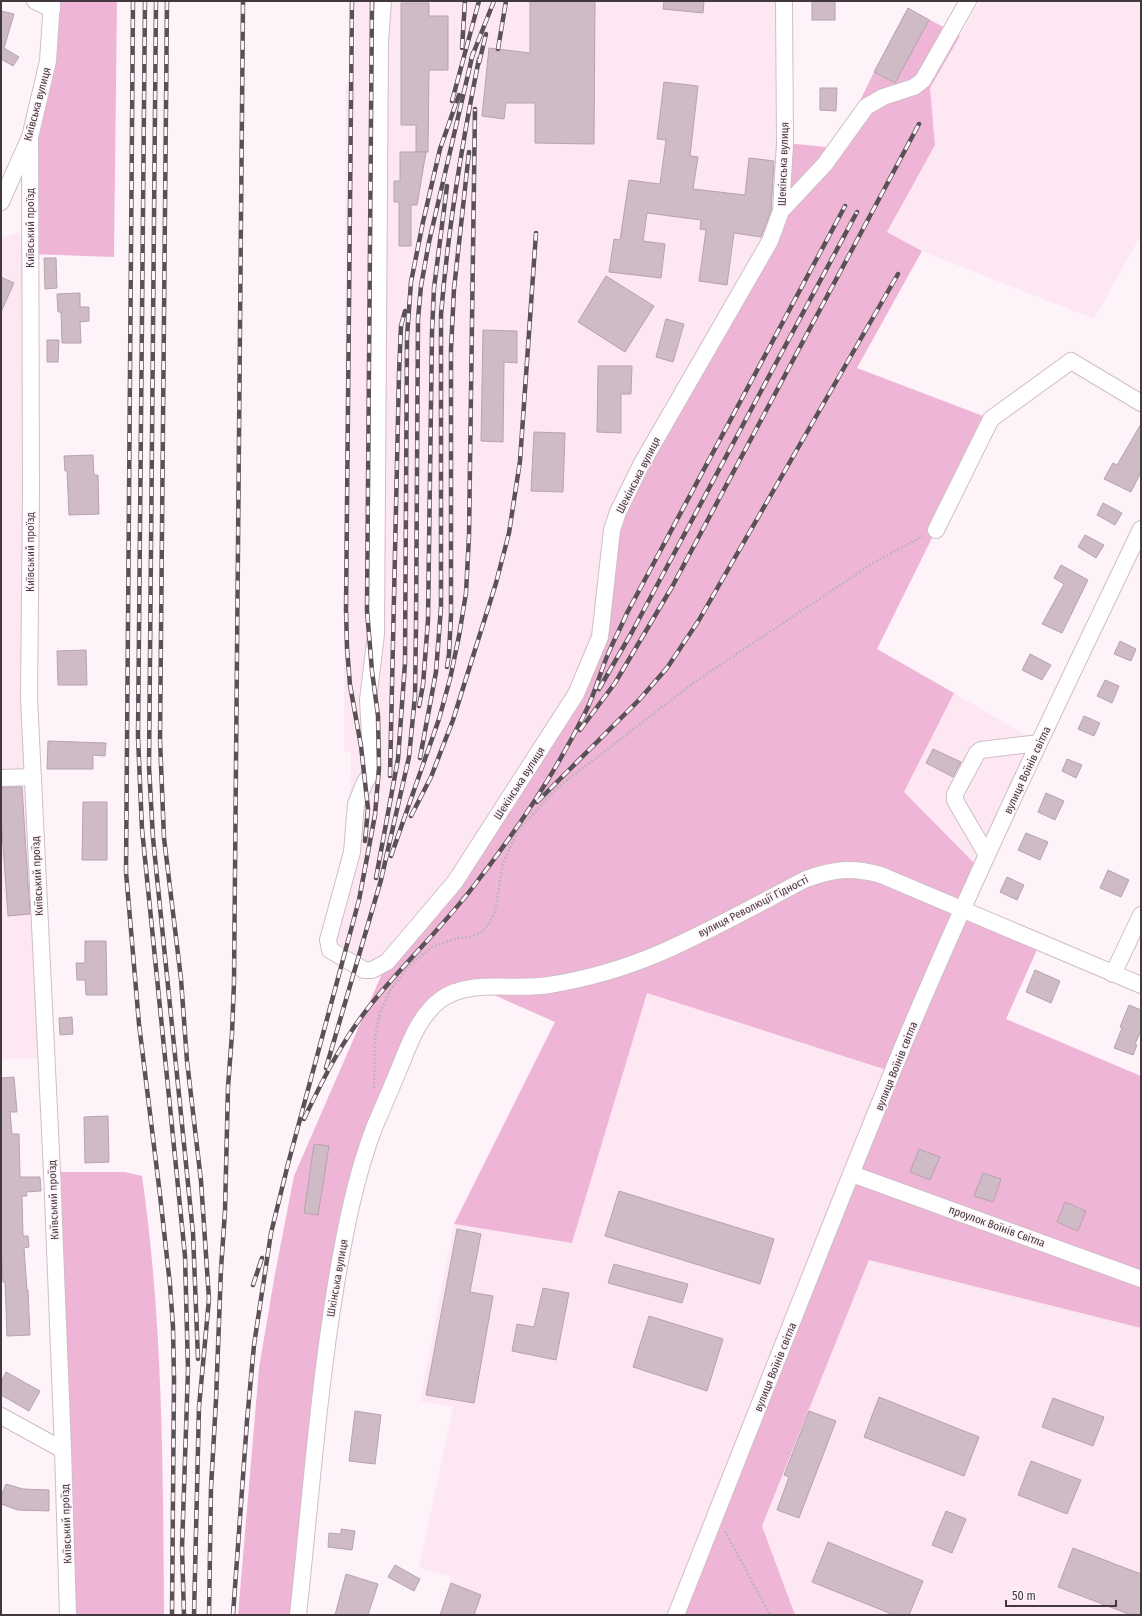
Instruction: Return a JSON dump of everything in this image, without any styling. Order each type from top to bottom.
[{"type":"street","points":[[35,1],[52,5]]},
{"type":"street","name":"Шекінська вулиця","points":[[383,1],[380,51],[376,634],[368,700],[372,772],[365,782],[356,804],[352,852],[328,940],[330,950],[364,970],[372,970],[387,962],[455,882],[576,694],[600,637],[612,530],[618,512],[641,465],[770,241],[781,211],[785,143],[784,1]]},
{"type":"street","points":[[781,211],[825,164],[866,107],[883,97],[914,87],[923,80],[968,1]]},
{"type":"street","name":"Київська вулиця","points":[[1,202],[30,137],[48,61],[52,5]]},
{"type":"street","name":"Київський проїзд","points":[[30,137],[31,493],[29,698],[64,1450],[68,1615]]},
{"type":"street","points":[[936,530],[991,419],[1070,361],[1141,403]]},
{"type":"street","name":"вулиця Воїнів світла","points":[[676,1615],[906,1041],[987,855],[1141,529]]},
{"type":"street","points":[[987,855],[957,804],[955,794],[977,753],[981,750],[1039,743]]},
{"type":"street","points":[[1,778],[33,777]]},
{"type":"street","name":"вулиця Революції Гідності","points":[[476,987],[520,988],[550,985],[632,963],[666,950],[806,879],[832,871],[855,869],[881,875],[1141,986]]},
{"type":"street","points":[[1113,974],[1141,915]]},
{"type":"street","name":"Шкінська вулиця","points":[[298,1615],[329,1325],[349,1216],[368,1145],[422,1019],[439,1001],[450,994],[462,989],[476,987]]},
{"type":"street","name":"проулок Воїнів Світла","points":[[852,1174],[1141,1279]]},
{"type":"street","points":[[1,1416],[64,1450]]},
{"type":"path","points":[[374,1090],[375,1038],[380,1012],[391,989],[411,964],[432,947],[458,938],[471,937],[483,931],[489,924],[495,911],[503,863],[518,831],[557,788],[696,681],[873,563],[936,530]]},
{"type":"path","points":[[716,1515],[770,1615]]},
{"type":"shaded area","points":[[52,1],[117,1],[114,257],[30,254],[30,137]]},
{"type":"shaded area","points":[[355,1],[784,1],[781,211],[576,694],[455,882],[372,970],[330,950],[348,872],[351,752],[344,752],[346,86],[355,59]]},
{"type":"shaded area","points":[[980,1],[1141,1],[1141,235],[1094,319],[922,251],[887,232],[935,145],[930,88]]},
{"type":"shaded area","points":[[908,8],[960,36],[930,88],[935,145],[887,232],[922,251],[857,368],[991,419],[877,649],[954,693],[904,792],[981,870],[964,910],[1040,943],[1006,1019],[1141,1076],[1141,1328],[869,1260],[762,1526],[795,1615],[677,1615],[893,1072],[647,993],[572,1243],[454,1224],[555,1022],[476,987],[423,1019],[349,1216],[298,1615],[238,1615],[259,1368],[294,1176],[387,962],[490,828],[600,637],[612,530],[770,241],[785,143],[837,148],[874,72]]},
{"type":"shaded area","points":[[18,232],[26,240],[29,698],[46,1057],[1,1060],[1,240]]},
{"type":"shaded area","points":[[954,693],[1039,743],[981,870],[904,792]]},
{"type":"shaded area","points":[[647,992],[893,1072],[677,1615],[442,1615],[451,1576],[419,1568],[453,1407],[420,1401],[454,1224],[572,1243]]},
{"type":"shaded area","points":[[52,1172],[125,1172],[142,1176],[149,1231],[158,1340],[162,1450],[164,1615],[68,1615]]},
{"type":"shaded area","points":[[869,1260],[1141,1328],[1141,1615],[795,1615],[762,1526]]},
{"type":"building","points":[[530,1],[595,1],[594,144],[535,143],[535,103],[506,103],[504,119],[482,116],[489,48],[530,53]]},
{"type":"building","points":[[664,1],[704,1],[703,13],[663,9]]},
{"type":"building","points":[[812,1],[835,1],[835,20],[812,20]]},
{"type":"building","points":[[401,3],[429,3],[429,16],[448,16],[448,70],[429,70],[428,152],[416,152],[416,125],[401,125]]},
{"type":"building","points":[[908,8],[929,20],[895,83],[874,72]]},
{"type":"building","points":[[1,11],[14,14],[4,48],[19,57],[13,66],[1,59]]},
{"type":"building","points":[[664,82],[698,86],[690,156],[698,157],[693,189],[745,195],[749,158],[774,161],[771,211],[761,237],[734,233],[727,285],[699,281],[706,230],[700,229],[701,220],[647,213],[643,241],[665,244],[661,278],[609,272],[614,239],[620,240],[629,180],[660,184],[666,140],[657,139]]},
{"type":"building","points":[[820,88],[837,88],[836,111],[820,110]]},
{"type":"building","points":[[400,152],[426,152],[417,205],[411,205],[411,246],[399,246],[399,202],[394,202],[394,181],[400,181]]},
{"type":"building","points":[[44,258],[56,258],[57,288],[45,289]]},
{"type":"building","points":[[606,276],[654,306],[625,352],[578,322]]},
{"type":"building","points":[[1,277],[14,283],[1,312]]},
{"type":"building","points":[[80,293],[80,307],[89,307],[89,321],[80,322],[81,343],[62,343],[61,312],[58,312],[57,294]]},
{"type":"building","points":[[666,319],[684,324],[673,362],[656,357]]},
{"type":"building","points":[[483,330],[517,331],[517,363],[504,362],[503,442],[481,441]]},
{"type":"building","points":[[47,340],[59,340],[58,362],[47,362]]},
{"type":"building","points":[[598,366],[632,366],[631,394],[621,394],[621,433],[597,432]]},
{"type":"building","points":[[1141,424],[1141,472],[1131,492],[1104,479],[1113,463],[1117,465]]},
{"type":"building","points":[[534,432],[565,433],[563,492],[531,491]]},
{"type":"building","points":[[93,455],[94,475],[98,475],[99,514],[69,515],[67,471],[65,471],[64,456]]},
{"type":"building","points":[[1103,503],[1122,513],[1115,525],[1097,515]]},
{"type":"building","points":[[1085,535],[1104,545],[1096,558],[1078,547]]},
{"type":"building","points":[[1061,565],[1088,580],[1062,633],[1042,624],[1064,584],[1054,578]]},
{"type":"building","points":[[1120,641],[1136,649],[1131,661],[1114,654]]},
{"type":"building","points":[[86,650],[87,685],[58,685],[57,651]]},
{"type":"building","points":[[1030,654],[1051,665],[1042,680],[1022,670]]},
{"type":"building","points":[[1105,680],[1119,686],[1112,703],[1097,696]]},
{"type":"building","points":[[1084,716],[1100,723],[1094,736],[1078,729]]},
{"type":"building","points":[[48,741],[106,743],[105,756],[93,755],[93,769],[47,769]]},
{"type":"building","points":[[933,749],[961,762],[953,777],[926,763]]},
{"type":"building","points":[[1067,759],[1082,765],[1076,778],[1062,771]]},
{"type":"building","points":[[1,787],[22,787],[30,914],[8,916],[1,817]]},
{"type":"building","points":[[1046,793],[1064,801],[1055,820],[1038,812]]},
{"type":"building","points":[[83,802],[107,802],[107,860],[82,860]]},
{"type":"building","points":[[1026,833],[1048,842],[1040,860],[1018,850]]},
{"type":"building","points":[[1108,870],[1129,880],[1121,897],[1100,888]]},
{"type":"building","points":[[1007,877],[1024,885],[1017,900],[1000,892]]},
{"type":"building","points":[[85,941],[106,941],[107,995],[86,995],[85,980],[77,980],[76,963],[85,963]]},
{"type":"building","points":[[1035,970],[1060,981],[1051,1003],[1026,992]]},
{"type":"building","points":[[1129,1005],[1141,1010],[1141,1031],[1135,1044],[1137,1045],[1133,1055],[1114,1048],[1122,1028],[1120,1027]]},
{"type":"building","points":[[72,1017],[73,1034],[60,1035],[59,1018]]},
{"type":"building","points":[[14,1077],[17,1112],[10,1112],[12,1134],[19,1134],[20,1177],[40,1177],[41,1191],[26,1192],[27,1196],[22,1196],[23,1236],[28,1236],[29,1247],[24,1248],[30,1335],[7,1336],[5,1282],[3,1282],[1,1248],[1,1078]]},
{"type":"building","points":[[108,1116],[109,1162],[85,1163],[84,1117]]},
{"type":"building","points":[[314,1144],[329,1146],[318,1215],[304,1213]]},
{"type":"building","points":[[919,1149],[940,1157],[930,1180],[910,1172]]},
{"type":"building","points":[[983,1173],[1001,1179],[993,1202],[974,1196]]},
{"type":"building","points":[[619,1191],[774,1239],[760,1284],[605,1236]]},
{"type":"building","points":[[1065,1202],[1086,1211],[1078,1231],[1057,1222]]},
{"type":"building","points":[[457,1229],[481,1234],[470,1292],[493,1296],[474,1403],[426,1395]]},
{"type":"building","points":[[614,1264],[688,1284],[682,1303],[608,1283]]},
{"type":"building","points":[[543,1288],[569,1293],[556,1360],[512,1351],[517,1324],[534,1327]]},
{"type":"building","points":[[649,1316],[723,1339],[707,1391],[633,1367]]},
{"type":"building","points":[[6,1372],[40,1391],[29,1411],[1,1395],[1,1382]]},
{"type":"building","points":[[879,1397],[979,1437],[964,1476],[864,1437]]},
{"type":"building","points":[[1053,1398],[1104,1417],[1093,1446],[1042,1427]]},
{"type":"building","points":[[355,1411],[381,1415],[375,1464],[349,1461]]},
{"type":"building","points":[[809,1411],[836,1421],[799,1518],[777,1510],[789,1477],[784,1475]]},
{"type":"building","points":[[1031,1461],[1081,1480],[1067,1514],[1018,1495]]},
{"type":"building","points":[[6,1484],[23,1489],[49,1490],[49,1511],[18,1510],[1,1504],[1,1496]]},
{"type":"building","points":[[946,1511],[966,1519],[952,1553],[932,1545]]},
{"type":"building","points":[[341,1529],[355,1531],[352,1550],[328,1547],[329,1533],[341,1534]]},
{"type":"building","points":[[828,1542],[923,1581],[909,1615],[894,1615],[812,1582]]},
{"type":"building","points":[[1073,1548],[1141,1574],[1141,1615],[1131,1615],[1058,1587]]},
{"type":"building","points":[[395,1565],[420,1579],[414,1591],[388,1577]]},
{"type":"building","points":[[346,1574],[378,1584],[368,1615],[335,1615]]},
{"type":"building","points":[[451,1583],[481,1595],[474,1615],[440,1615]]},
{"type":"railway","points":[[133,1],[126,872],[139,1024],[160,1195],[173,1327],[172,1615]]},
{"type":"railway","points":[[145,1],[138,737],[142,829],[185,1256],[188,1370],[182,1548],[184,1615]]},
{"type":"railway","points":[[156,1],[149,767],[153,838],[193,1233],[198,1359]]},
{"type":"railway","points":[[167,1],[160,740],[164,838],[181,979],[187,1061],[201,1181],[209,1299],[199,1407],[194,1615]]},
{"type":"railway","points":[[209,1615],[211,1488],[225,1211],[228,1087],[234,982],[243,1]]},
{"type":"railway","points":[[352,1],[346,609],[350,685],[361,746],[368,809],[365,841]]},
{"type":"railway","points":[[233,1615],[254,1345],[271,1233],[359,900],[375,815],[379,768],[378,716],[372,671],[367,610],[372,1]]},
{"type":"railway","points":[[462,48],[465,1]]},
{"type":"railway","points":[[452,101],[479,1]]},
{"type":"railway","points":[[471,59],[494,1]]},
{"type":"railway","points":[[498,49],[506,1]]},
{"type":"railway","points":[[479,63],[486,34]]},
{"type":"railway","points":[[326,1068],[381,880],[409,757],[415,696],[418,319],[421,286],[429,242],[473,53]]},
{"type":"railway","points":[[420,758],[436,672],[441,607],[441,315],[456,186],[479,59]]},
{"type":"railway","points":[[376,878],[398,759],[405,663],[407,337],[411,282],[440,149],[459,95]]},
{"type":"railway","points":[[391,856],[439,719],[450,679],[466,593],[469,536],[475,109]]},
{"type":"railway","points":[[580,730],[615,683],[672,587],[919,124]]},
{"type":"railway","points":[[447,667],[451,615],[451,349],[454,289],[469,152]]},
{"type":"railway","points":[[419,706],[423,685],[428,620],[432,332],[434,288],[447,186]]},
{"type":"railway","points":[[304,1119],[328,1071],[355,1025],[377,997],[473,887],[519,824],[562,757],[589,704],[608,654],[627,613],[845,206]]},
{"type":"railway","points":[[599,689],[632,632],[857,212]]},
{"type":"railway","points":[[411,816],[431,777],[453,720],[496,583],[509,533],[520,461],[536,233]]},
{"type":"railway","points":[[537,802],[639,700],[667,668],[699,620],[898,274]]},
{"type":"railway","points":[[390,776],[399,374],[401,326],[405,311]]},
{"type":"railway","points":[[253,1285],[262,1258]]}]
